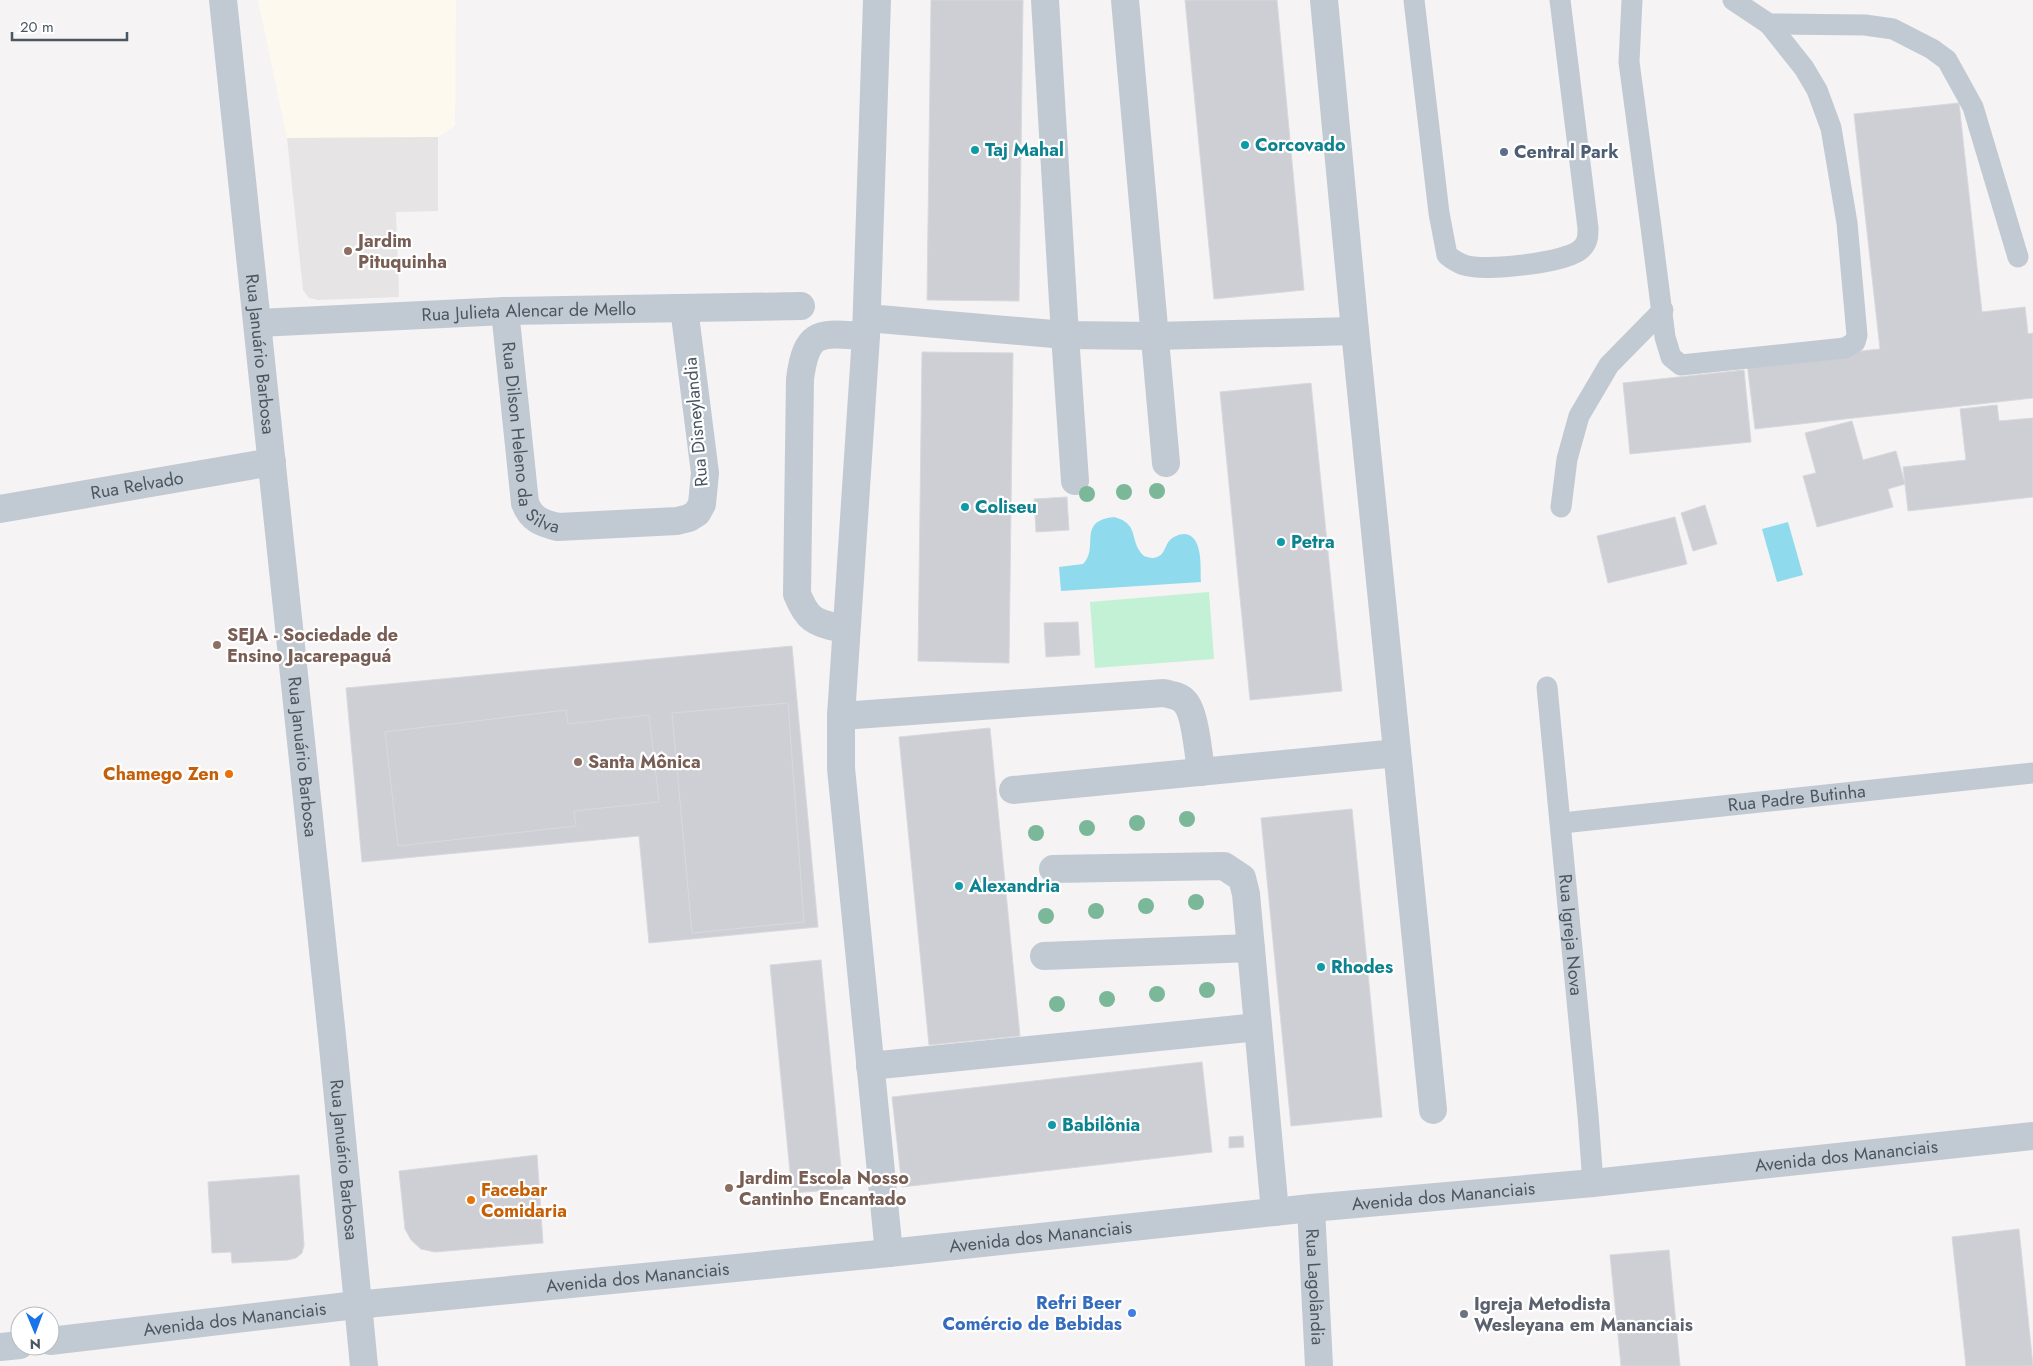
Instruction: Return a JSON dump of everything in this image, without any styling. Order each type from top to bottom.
[{"type":"street","name":"Rua Januário Barbosa","points":[[223,0],[332,1036],[356,1305],[364,1366]]},
{"type":"street","points":[[876,0],[866,327],[840,716],[841,768],[889,1253]]},
{"type":"street","points":[[1045,0],[1075,481]]},
{"type":"street","points":[[1126,0],[1166,462]]},
{"type":"street","points":[[1324,0],[1433,1110]]},
{"type":"street","name":"Rua Julieta Alencar de Mello","points":[[258,323],[505,311],[801,306]]},
{"type":"street","name":"Rua Disneylandia","points":[[677,521],[698,513],[702,504],[705,473],[684,308]]},
{"type":"street","name":"Rua Dilson Heleno da Silva","points":[[505,311],[525,503],[529,514],[540,522],[558,526],[677,521]]},
{"type":"street","points":[[846,630],[815,621],[803,609],[797,594],[800,379],[803,356],[814,338],[823,334],[866,327],[1065,335],[1155,336],[1355,331]]},
{"type":"street","name":"Rua Relvado","points":[[0,508],[272,462]]},
{"type":"street","points":[[840,716],[1164,692],[1180,698],[1188,704],[1195,732],[1201,772]]},
{"type":"street","points":[[1013,790],[1397,753]]},
{"type":"street","points":[[1053,869],[1224,866],[1242,878],[1246,894],[1275,1212]]},
{"type":"street","points":[[1044,956],[1251,948]]},
{"type":"street","points":[[870,1066],[1258,1027]]},
{"type":"street","name":"Avenida dos Mananciais","points":[[60,1340],[356,1305],[889,1253],[1311,1208],[1592,1182],[2033,1136]]},
{"type":"street","name":"Rua Lagolândia","points":[[1311,1208],[1319,1366]]},
{"type":"lane","points":[[1414,0],[1439,212],[1448,255],[1464,266],[1482,268],[1556,261],[1582,249],[1588,239],[1560,0]]},
{"type":"lane","points":[[1632,0],[1630,62],[1670,356],[1681,365],[1845,348],[1855,342],[1857,336],[1847,222],[1831,128],[1816,90],[1804,68],[1770,24],[1732,0]]},
{"type":"lane","points":[[1770,24],[1865,25],[1893,29],[1932,49],[1947,60],[1973,107],[2018,257]]},
{"type":"lane","points":[[1561,507],[1567,459],[1579,416],[1610,365],[1663,310]]},
{"type":"lane","name":"Rua Igreja Nova","points":[[1547,687],[1562,823],[1588,1115],[1592,1182]]},
{"type":"lane","name":"Rua Padre Butinha","points":[[1562,823],[2033,774]]},
{"type":"shaded area","points":[[258,0],[456,0],[455,126],[438,137],[287,138]]},
{"type":"shaded area","name":"Jardim Pituquinha","points":[[438,137],[438,211],[396,212],[399,297],[318,300],[309,298],[303,290],[287,138]]},
{"type":"green space","points":[[1209,592],[1214,659],[1095,668],[1090,602]]},
{"type":"water","points":[[1114,517],[1128,524],[1139,550],[1144,556],[1152,558],[1161,555],[1168,542],[1174,537],[1184,534],[1190,536],[1195,540],[1200,554],[1201,582],[1061,591],[1059,567],[1083,564],[1088,558],[1092,529],[1102,520]]},
{"type":"water","points":[[1788,522],[1803,575],[1777,582],[1762,529]]},
{"type":"building","name":"Taj Mahal","points":[[931,0],[1023,0],[1019,301],[927,300]]},
{"type":"building","name":"Corcovado","points":[[1185,0],[1277,0],[1304,290],[1214,299]]},
{"type":"building","points":[[1959,103],[1982,312],[2025,307],[2028,334],[2033,333],[2033,398],[1755,429],[1747,363],[1880,349],[1854,114]]},
{"type":"building","name":"Coliseu","points":[[922,352],[1013,353],[1009,663],[918,661]]},
{"type":"building","points":[[1744,370],[1751,442],[1630,454],[1623,383]]},
{"type":"building","name":"Petra","points":[[1311,383],[1342,691],[1250,700],[1220,392]]},
{"type":"building","points":[[1997,405],[1999,421],[2033,418],[2033,497],[1908,511],[1903,467],[1966,460],[1960,409]]},
{"type":"building","points":[[1852,421],[1863,460],[1896,451],[1905,484],[1888,489],[1893,507],[1817,527],[1803,476],[1816,473],[1805,433]]},
{"type":"building","points":[[1067,497],[1069,530],[1036,532],[1034,499]]},
{"type":"building","points":[[1705,505],[1717,544],[1693,551],[1681,513]]},
{"type":"building","points":[[1675,517],[1687,564],[1608,583],[1597,536]]},
{"type":"building","points":[[1078,622],[1080,655],[1046,657],[1044,623]]},
{"type":"building","name":"Santa Mônica","points":[[792,646],[818,927],[649,943],[639,836],[362,862],[346,688]]},
{"type":"building","points":[[788,703],[804,922],[692,933],[672,713]]},
{"type":"building","points":[[566,710],[568,724],[649,715],[659,802],[574,811],[576,826],[398,846],[385,732]]},
{"type":"building","name":"Alexandria","points":[[990,728],[1020,1036],[929,1045],[899,737]]},
{"type":"building","name":"Rhodes","points":[[1352,809],[1382,1117],[1291,1126],[1261,818]]},
{"type":"building","points":[[821,960],[843,1189],[792,1193],[770,965]]},
{"type":"building","name":"Babilônia","points":[[1202,1062],[1212,1152],[902,1187],[892,1097]]},
{"type":"building","points":[[1243,1136],[1244,1147],[1229,1148],[1229,1137]]},
{"type":"building","name":"Facebar Comidaria","points":[[537,1155],[543,1243],[435,1252],[421,1249],[411,1240],[405,1229],[399,1171]]},
{"type":"building","points":[[299,1175],[304,1245],[302,1253],[296,1258],[288,1260],[232,1263],[231,1252],[212,1253],[208,1182]]},
{"type":"building","points":[[2019,1229],[2033,1366],[1966,1366],[1952,1237]]},
{"type":"building","points":[[1669,1250],[1680,1366],[1621,1366],[1610,1255]]},
{"type":"place","name":"Corcovado","points":[[1245,145]]},
{"type":"place","name":"Taj Mahal","points":[[975,150]]},
{"type":"place","name":"Central Park","points":[[1504,152]]},
{"type":"place","name":"Jardim Pituquinha","points":[[348,251]]},
{"type":"place","name":"Coliseu","points":[[965,507]]},
{"type":"place","name":"Petra","points":[[1281,542]]},
{"type":"place","name":"SEJA - Sociedade de Ensino Jacarepaguá","points":[[217,645]]},
{"type":"place","name":"Santa Mônica","points":[[578,762]]},
{"type":"place","name":"Chamego Zen","points":[[229,774]]},
{"type":"place","name":"Alexandria","points":[[959,886]]},
{"type":"place","name":"Rhodes","points":[[1321,967]]},
{"type":"place","name":"Babilônia","points":[[1052,1125]]},
{"type":"place","name":"Jardim Escola Nosso Cantinho Encantado","points":[[729,1188]]},
{"type":"place","name":"Facebar Comidaria","points":[[471,1200]]},
{"type":"place","name":"Refri Beer Comércio de Bebidas","points":[[1132,1313]]},
{"type":"place","name":"Igreja Metodista Wesleyana em Mananciais","points":[[1464,1314]]}]
